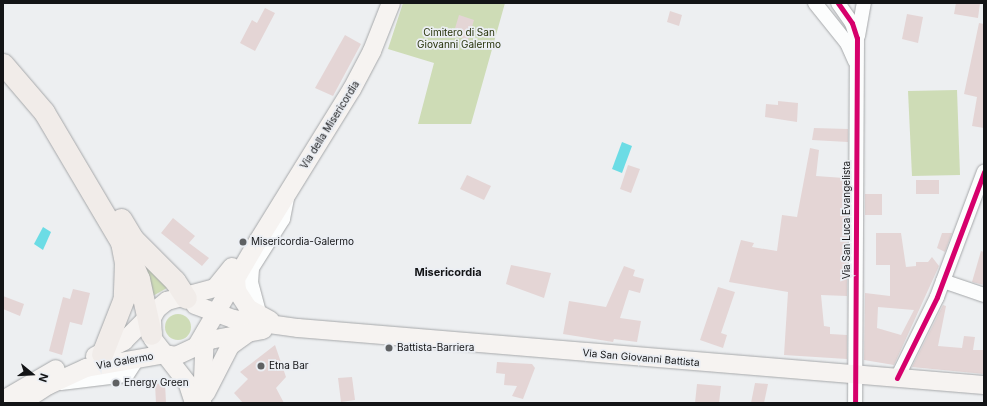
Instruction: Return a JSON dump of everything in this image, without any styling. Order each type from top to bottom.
[{"type":"highway","points":[[3,50],[48,100],[133,239],[189,294]]},
{"type":"highway","points":[[3,64],[44,112],[121,242],[138,279],[151,321]]},
{"type":"highway","points":[[102,354],[124,298],[125,270],[121,242]]},
{"type":"main road","name":"Via della Misericordia","points":[[202,341],[258,241],[362,71],[391,3]]},
{"type":"main road","points":[[199,402],[188,384],[168,358],[151,321],[167,301],[215,288],[224,279],[238,258],[258,241]]},
{"type":"main road","points":[[236,279],[241,300],[269,320]]},
{"type":"main road","points":[[189,294],[216,314],[233,319],[269,320],[298,328]]},
{"type":"main road","points":[[189,294],[203,315],[199,402]]},
{"type":"main road","name":"Via Galermo","points":[[3,400],[45,373],[102,354],[124,341],[151,321]]},
{"type":"main road","points":[[168,358],[176,356],[202,341],[251,331],[298,328]]},
{"type":"main road","name":"Via San Giovanni Battista","points":[[298,328],[856,376],[984,385]]},
{"type":"main road","points":[[199,402],[230,346],[251,331]]},
{"type":"main road","name":"Via Galermo","points":[[21,403],[49,385],[86,368],[143,357],[168,358]]},
{"type":"street","points":[[815,3],[847,43],[856,63]]},
{"type":"street","points":[[838,3],[852,23],[857,38]]},
{"type":"street","name":"Via San Luca Evangelista","points":[[855,403],[856,63],[857,38],[864,3]]},
{"type":"street","points":[[897,378],[943,281],[984,172]]},
{"type":"street","points":[[269,320],[256,262],[283,219],[288,192]]},
{"type":"street","points":[[943,281],[984,295]]},
{"type":"green space","name":"Cimitero di San Giovanni Galermo","points":[[403,3],[505,3],[471,124],[418,124],[434,63],[388,49]]},
{"type":"green space","points":[[957,90],[960,175],[912,176],[908,91]]},
{"type":"green space","points":[[135,254],[167,287],[167,288],[151,297]]},
{"type":"green space","points":[[178,314],[187,318],[191,327],[187,336],[178,340],[169,336],[165,327],[169,318]]},
{"type":"water","points":[[622,142],[632,146],[622,173],[612,169]]},
{"type":"water","points":[[43,227],[51,232],[43,250],[34,244]]},
{"type":"building","points":[[956,3],[980,3],[978,18],[954,14]]},
{"type":"building","points":[[265,8],[275,13],[255,51],[240,43],[252,20],[257,23]]},
{"type":"building","points":[[670,11],[682,15],[679,26],[667,22]]},
{"type":"building","points":[[907,14],[923,17],[918,43],[902,39]]},
{"type":"building","points":[[459,15],[474,20],[468,40],[453,35]]},
{"type":"building","points":[[979,23],[984,24],[984,128],[972,126],[977,97],[964,94]]},
{"type":"building","points":[[345,35],[361,44],[333,96],[315,88]]},
{"type":"building","points":[[778,101],[798,103],[797,122],[765,117],[766,104],[778,105]]},
{"type":"building","points":[[814,128],[848,129],[848,142],[812,140]]},
{"type":"building","points":[[810,148],[819,150],[816,176],[844,178],[844,202],[848,202],[847,296],[821,295],[824,326],[830,327],[830,334],[847,335],[847,359],[784,355],[788,292],[729,282],[741,240],[754,243],[752,247],[777,251],[782,215],[797,217]]},
{"type":"building","points":[[628,165],[640,169],[631,193],[620,189]]},
{"type":"building","points":[[467,175],[491,186],[484,200],[460,189]]},
{"type":"building","points":[[916,180],[939,180],[939,194],[916,194]]},
{"type":"building","points":[[865,194],[882,194],[882,215],[865,215]]},
{"type":"building","points":[[173,218],[195,236],[189,243],[209,258],[202,266],[161,233]]},
{"type":"building","points":[[876,233],[901,233],[906,267],[916,266],[916,262],[928,262],[932,257],[939,266],[894,365],[864,360],[865,293],[890,296],[890,265],[876,265]],"holes":[[[878,307],[914,310],[901,335],[877,328]]]},
{"type":"building","points":[[942,233],[952,233],[945,252],[937,248]]},
{"type":"building","points":[[981,251],[984,252],[984,285],[972,282]]},
{"type":"building","points":[[511,265],[551,273],[544,298],[506,284]]},
{"type":"building","points":[[624,266],[635,270],[633,276],[644,279],[640,293],[629,290],[620,318],[641,321],[637,342],[614,339],[613,342],[563,334],[569,301],[606,307]]},
{"type":"building","points":[[718,287],[735,292],[721,333],[727,335],[723,348],[700,340]]},
{"type":"building","points":[[73,289],[90,293],[82,325],[70,322],[62,355],[49,351],[63,297],[70,299]]},
{"type":"building","points":[[3,296],[24,304],[20,316],[3,309]]},
{"type":"building","points":[[943,305],[946,306],[938,346],[962,348],[964,336],[975,337],[973,350],[984,350],[984,374],[912,367]]},
{"type":"building","points":[[275,345],[286,377],[276,388],[284,403],[243,403],[234,393],[248,379],[240,372]]},
{"type":"building","points":[[497,362],[532,364],[535,368],[523,399],[512,396],[517,386],[504,385],[505,374],[496,373]]},
{"type":"building","points":[[352,377],[355,400],[341,402],[338,378]]},
{"type":"building","points":[[165,383],[166,403],[156,403],[155,384]]},
{"type":"building","points":[[755,383],[768,384],[764,403],[751,403]]},
{"type":"building","points":[[697,384],[721,386],[719,403],[695,403]]},
{"type":"cycle path","points":[[838,3],[852,23],[857,38],[855,403]]},
{"type":"cycle path","points":[[897,378],[937,297],[984,172]]},
{"type":"place","name":"Misericordia-Galermo","points":[[243,242]]},
{"type":"place","name":"Battista-Barriera","points":[[389,348]]},
{"type":"place","name":"Etna Bar","points":[[261,366]]},
{"type":"place","name":"Energy Green","points":[[116,383]]},
{"type":"district","name":"Misericordia","points":[[448,272]]}]
